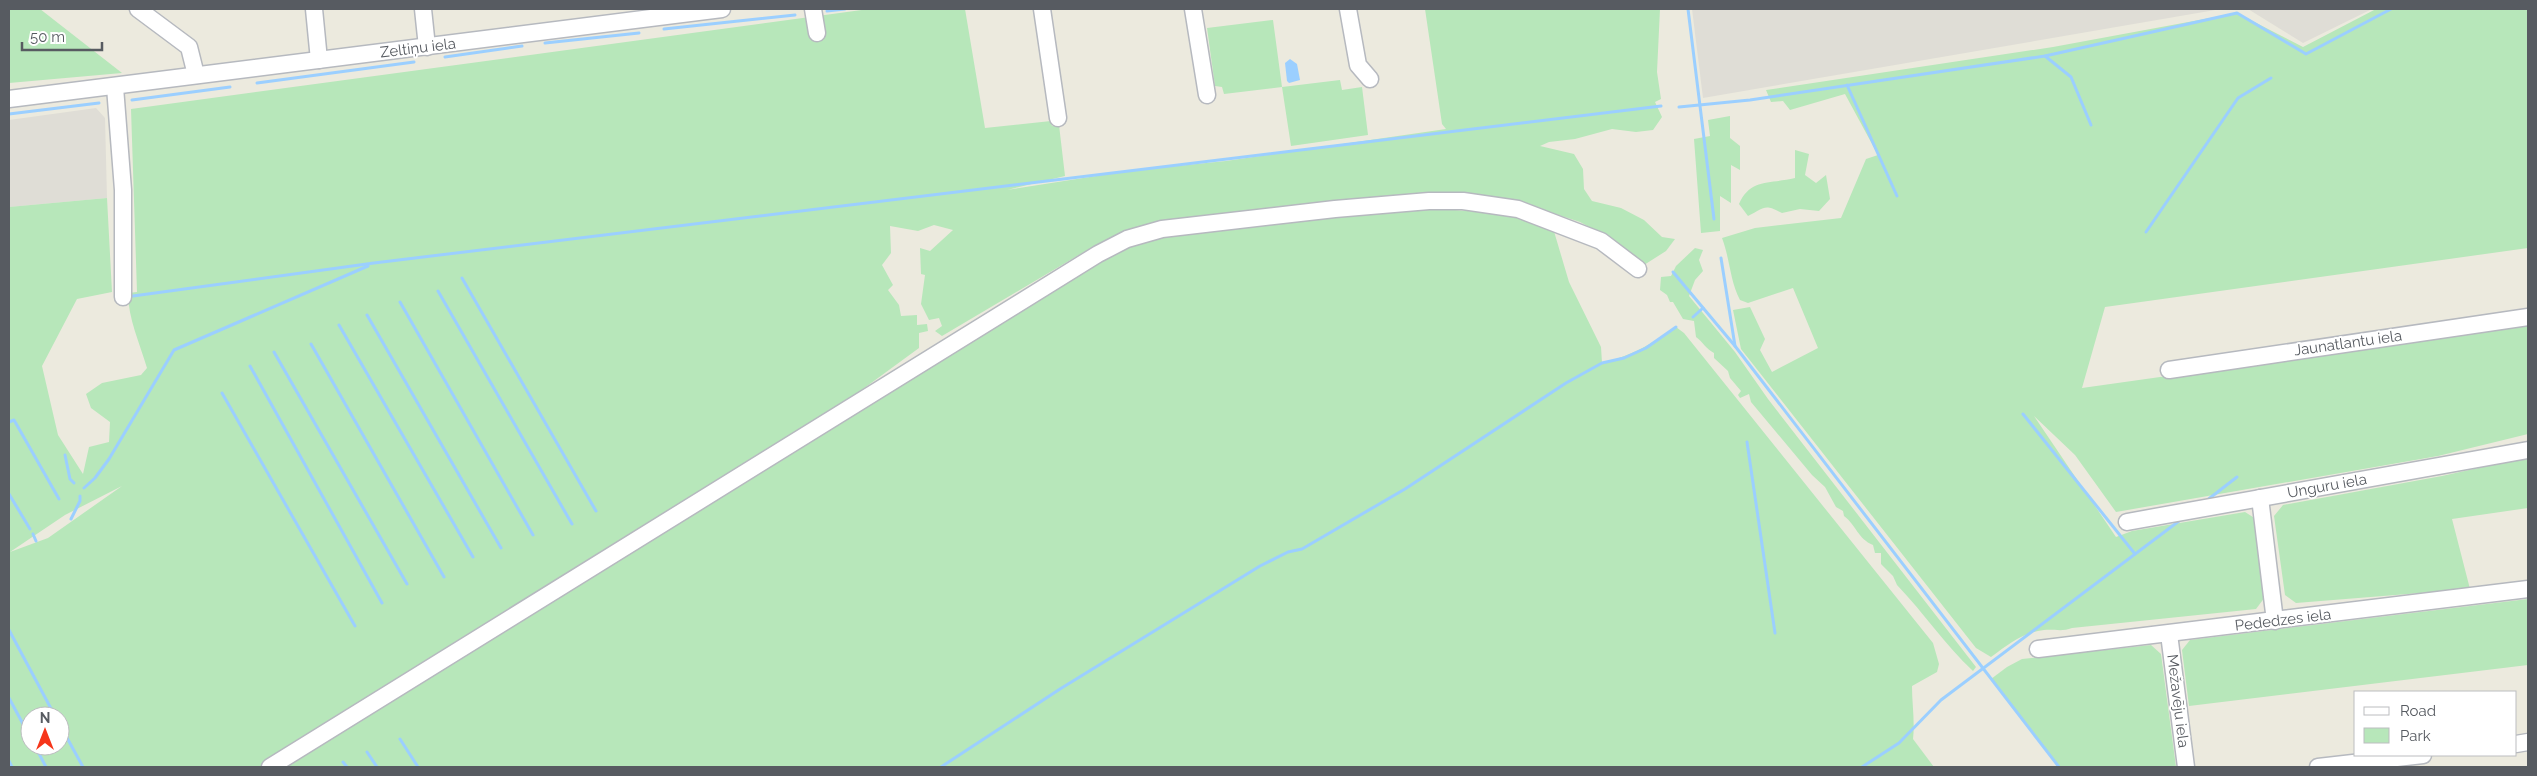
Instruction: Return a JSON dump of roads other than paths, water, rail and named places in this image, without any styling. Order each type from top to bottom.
[{"type":"street","points":[[138,9],[151,14],[189,47],[196,75]]},
{"type":"street","points":[[314,9],[319,60]]},
{"type":"street","points":[[423,9],[427,47]]},
{"type":"street","name":"Zeltiņu iela","points":[[9,99],[718,9]]},
{"type":"street","points":[[814,9],[818,33]]},
{"type":"street","points":[[1042,9],[1058,118]]},
{"type":"street","points":[[1193,9],[1207,95]]},
{"type":"street","points":[[1348,9],[1358,65],[1370,79]]},
{"type":"street","points":[[115,87],[123,190],[123,297]]},
{"type":"street","points":[[270,767],[1098,254],[1142,234],[1162,229],[1335,209],[1429,201],[1463,202],[1518,209],[1527,212],[1601,241],[1638,269]]},
{"type":"street","name":"Jaunatlantu iela","points":[[2169,370],[2528,317]]},
{"type":"street","name":"Unguru iela","points":[[2126,522],[2528,450]]},
{"type":"street","points":[[2260,498],[2276,621]]},
{"type":"street","name":"Pededzes iela","points":[[2038,649],[2528,589]]},
{"type":"street","name":"Mežavēju iela","points":[[2169,634],[2186,767]]},
{"type":"street","points":[[2318,767],[2414,756]]},
{"type":"water","points":[[1290,59],[1297,64],[1300,80],[1289,83],[1287,81],[1285,63]]},
{"type":"waterway","points":[[827,11],[845,9]]},
{"type":"waterway","points":[[1688,9],[1714,219]]},
{"type":"waterway","points":[[1679,107],[1750,100],[2045,56],[2237,13],[2306,54],[2391,9]]},
{"type":"waterway","points":[[664,29],[795,15]]},
{"type":"waterway","points":[[545,43],[639,33]]},
{"type":"waterway","points":[[445,57],[522,46]]},
{"type":"waterway","points":[[2045,56],[2071,77],[2091,125]]},
{"type":"waterway","points":[[257,83],[414,62]]},
{"type":"waterway","points":[[2146,232],[2238,98],[2271,78]]},
{"type":"waterway","points":[[1847,85],[1897,196]]},
{"type":"waterway","points":[[132,100],[230,87]]},
{"type":"waterway","points":[[9,114],[99,103]]},
{"type":"waterway","points":[[133,296],[374,263],[1661,106]]},
{"type":"waterway","points":[[1721,258],[1735,346],[2059,767]]},
{"type":"waterway","points":[[84,488],[95,478],[109,459],[174,350],[368,266]]},
{"type":"waterway","points":[[1673,272],[1735,346]]},
{"type":"waterway","points":[[462,278],[596,511]]},
{"type":"waterway","points":[[438,291],[572,524]]},
{"type":"waterway","points":[[400,302],[533,535]]},
{"type":"waterway","points":[[1693,317],[1703,308]]},
{"type":"waterway","points":[[367,315],[501,548]]},
{"type":"waterway","points":[[339,325],[473,557]]},
{"type":"waterway","points":[[941,767],[1060,689],[1260,566],[1288,552],[1302,549],[1405,489],[1566,383],[1602,363],[1624,358],[1646,348],[1676,327]]},
{"type":"waterway","points":[[311,344],[444,577]]},
{"type":"waterway","points":[[274,352],[407,584]]},
{"type":"waterway","points":[[250,366],[382,603]]},
{"type":"waterway","points":[[222,393],[355,626]]},
{"type":"waterway","points":[[2023,414],[2135,554]]},
{"type":"waterway","points":[[9,422],[14,420],[59,499]]},
{"type":"waterway","points":[[1747,442],[1775,633]]},
{"type":"waterway","points":[[65,455],[70,479],[74,483]]},
{"type":"waterway","points":[[2206,501],[2237,477]]},
{"type":"waterway","points":[[9,494],[30,529]]},
{"type":"waterway","points":[[71,519],[80,501],[80,496]]},
{"type":"waterway","points":[[1862,767],[1899,743],[1941,700],[2183,518]]},
{"type":"waterway","points":[[33,534],[36,541]]},
{"type":"waterway","points":[[9,630],[50,706]]},
{"type":"waterway","points":[[9,698],[20,718]]},
{"type":"waterway","points":[[400,739],[418,767]]},
{"type":"waterway","points":[[70,743],[83,767]]},
{"type":"waterway","points":[[367,752],[377,767]]},
{"type":"waterway","points":[[40,756],[46,767]]},
{"type":"waterway","points":[[9,761],[12,767]]},
{"type":"waterway","points":[[343,762],[347,767]]}]
